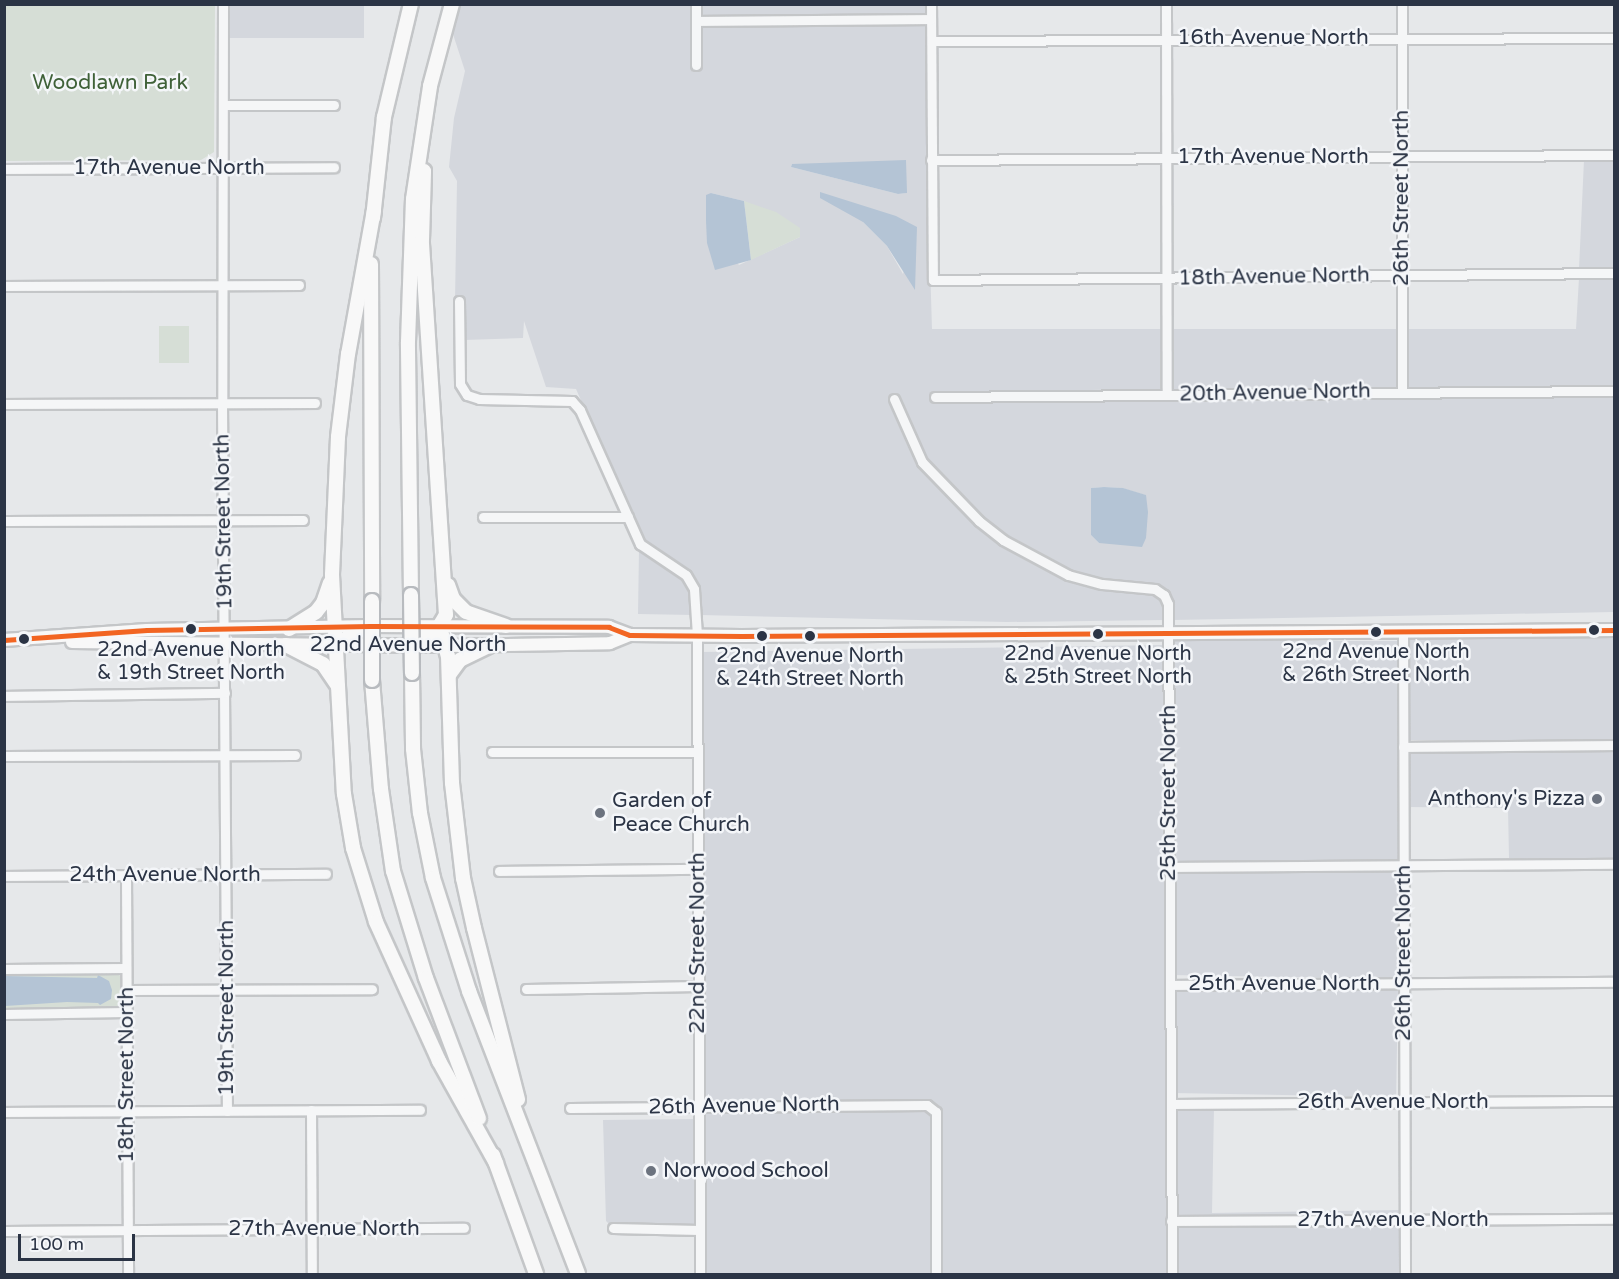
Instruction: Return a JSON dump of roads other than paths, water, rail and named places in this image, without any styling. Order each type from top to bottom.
[{"type":"highway","points":[[411,4],[384,117],[374,210],[370,292],[372,680],[381,789],[393,871],[426,978],[536,1275]]},
{"type":"highway","points":[[452,4],[430,86],[417,162],[411,243],[408,466],[412,749],[420,813],[433,878],[465,982],[578,1275]]},
{"type":"highway","points":[[409,646],[428,638],[440,627],[446,615],[422,240],[430,86]]},
{"type":"highway","points":[[374,210],[342,398],[332,575],[338,646],[344,794],[353,848],[376,921],[439,1061],[496,1163]]},
{"type":"highway","points":[[289,629],[302,622],[323,603],[332,575]]},
{"type":"highway","points":[[445,578],[453,599],[459,607],[466,612],[506,626]]},
{"type":"highway","points":[[338,646],[350,635],[370,626]]},
{"type":"highway","points":[[440,627],[446,646],[449,675],[452,783],[463,878],[529,1144]]},
{"type":"highway","points":[[286,645],[323,664],[338,686]]},
{"type":"highway","points":[[449,675],[460,660],[489,646]]},
{"type":"main road","name":"22nd Avenue North","points":[[4,640],[147,630],[370,626],[609,627],[630,635],[1614,630]]},
{"type":"main road","name":"22nd Avenue North","points":[[4,640],[225,645],[489,646],[610,643],[630,635]]},
{"type":"street","name":"19th Street North","points":[[223,4],[222,402],[227,1111]]},
{"type":"street","points":[[696,4],[696,65]]},
{"type":"street","points":[[931,4],[931,160]]},
{"type":"street","points":[[1166,4],[1167,394]]},
{"type":"street","name":"26th Street North","points":[[1402,4],[1402,392]]},
{"type":"street","points":[[696,21],[931,19]]},
{"type":"street","name":"16th Avenue North","points":[[932,41],[1614,38]]},
{"type":"street","points":[[223,105],[334,105]]},
{"type":"street","name":"17th Avenue North","points":[[931,160],[1614,155]]},
{"type":"street","name":"18th Avenue North","points":[[931,160],[933,280],[1614,273]]},
{"type":"street","name":"17th Avenue North","points":[[4,169],[334,167]]},
{"type":"street","points":[[4,286],[299,285]]},
{"type":"street","name":"22nd Street North","points":[[459,301],[460,384],[467,395],[480,399],[573,401],[580,410],[640,544],[686,575],[694,589],[697,635],[700,1275]]},
{"type":"street","name":"20th Avenue North","points":[[935,397],[1614,391]]},
{"type":"street","name":"25th Street North","points":[[894,399],[922,462],[979,522],[1003,540],[1068,574],[1102,584],[1155,589],[1164,595],[1168,604],[1172,1275]]},
{"type":"street","points":[[4,404],[315,403]]},
{"type":"street","points":[[483,517],[628,517]]},
{"type":"street","points":[[4,521],[303,520]]},
{"type":"street","name":"26th Street North","points":[[1403,631],[1406,1275]]},
{"type":"street","points":[[4,696],[225,693]]},
{"type":"street","points":[[1403,747],[1614,745]]},
{"type":"street","points":[[492,753],[697,752]]},
{"type":"street","points":[[4,756],[295,755]]},
{"type":"street","points":[[1169,867],[1614,864]]},
{"type":"street","points":[[499,871],[698,869]]},
{"type":"street","name":"24th Avenue North","points":[[4,876],[326,874]]},
{"type":"street","name":"18th Street North","points":[[126,875],[128,1275]]},
{"type":"street","points":[[4,969],[126,968]]},
{"type":"street","name":"25th Avenue North","points":[[1170,985],[1614,982]]},
{"type":"street","points":[[526,988],[698,986]]},
{"type":"street","points":[[126,990],[372,989]]},
{"type":"street","points":[[4,1014],[126,1012]]},
{"type":"street","name":"26th Avenue North","points":[[1170,1104],[1614,1101]]},
{"type":"street","name":"26th Avenue North","points":[[570,1108],[927,1105],[936,1112],[936,1275]]},
{"type":"street","points":[[310,1110],[312,1275]]},
{"type":"street","points":[[4,1112],[420,1110]]},
{"type":"street","name":"27th Avenue North","points":[[1171,1221],[1614,1219]]},
{"type":"street","name":"27th Avenue North","points":[[4,1231],[464,1228]]},
{"type":"street","points":[[614,1228],[699,1230]]},
{"type":"water","points":[[906,160],[907,193],[898,194],[791,167],[792,164]]},
{"type":"water","points":[[820,192],[896,216],[917,227],[915,290],[887,246],[863,222],[820,198]]},
{"type":"water","points":[[711,193],[744,201],[751,260],[715,270],[707,243],[706,195]]},
{"type":"water","points":[[1091,488],[1123,488],[1146,495],[1148,512],[1146,538],[1142,547],[1099,543],[1091,535]]},
{"type":"water","points":[[98,975],[109,981],[112,990],[111,999],[100,1005],[98,1003],[67,1002],[5,1006],[5,976],[97,978]]},
{"type":"place","name":"22nd Avenue North & 19th Street North","points":[[191,629]]},
{"type":"place","name":"22nd Avenue North & 26th Street North","points":[[1376,632]]},
{"type":"place","name":"22nd Avenue North & 25th Street North","points":[[1098,634]]},
{"type":"place","name":"22nd Avenue North & 24th Street North","points":[[810,636]]},
{"type":"place","name":"Anthony's Pizza","points":[[1597,799]]},
{"type":"place","name":"Garden of Peace Church","points":[[600,813]]},
{"type":"place","name":"Norwood School","points":[[651,1171]]},
{"type":"park label","name":"Woodlawn Park","points":[[110,83]]}]
